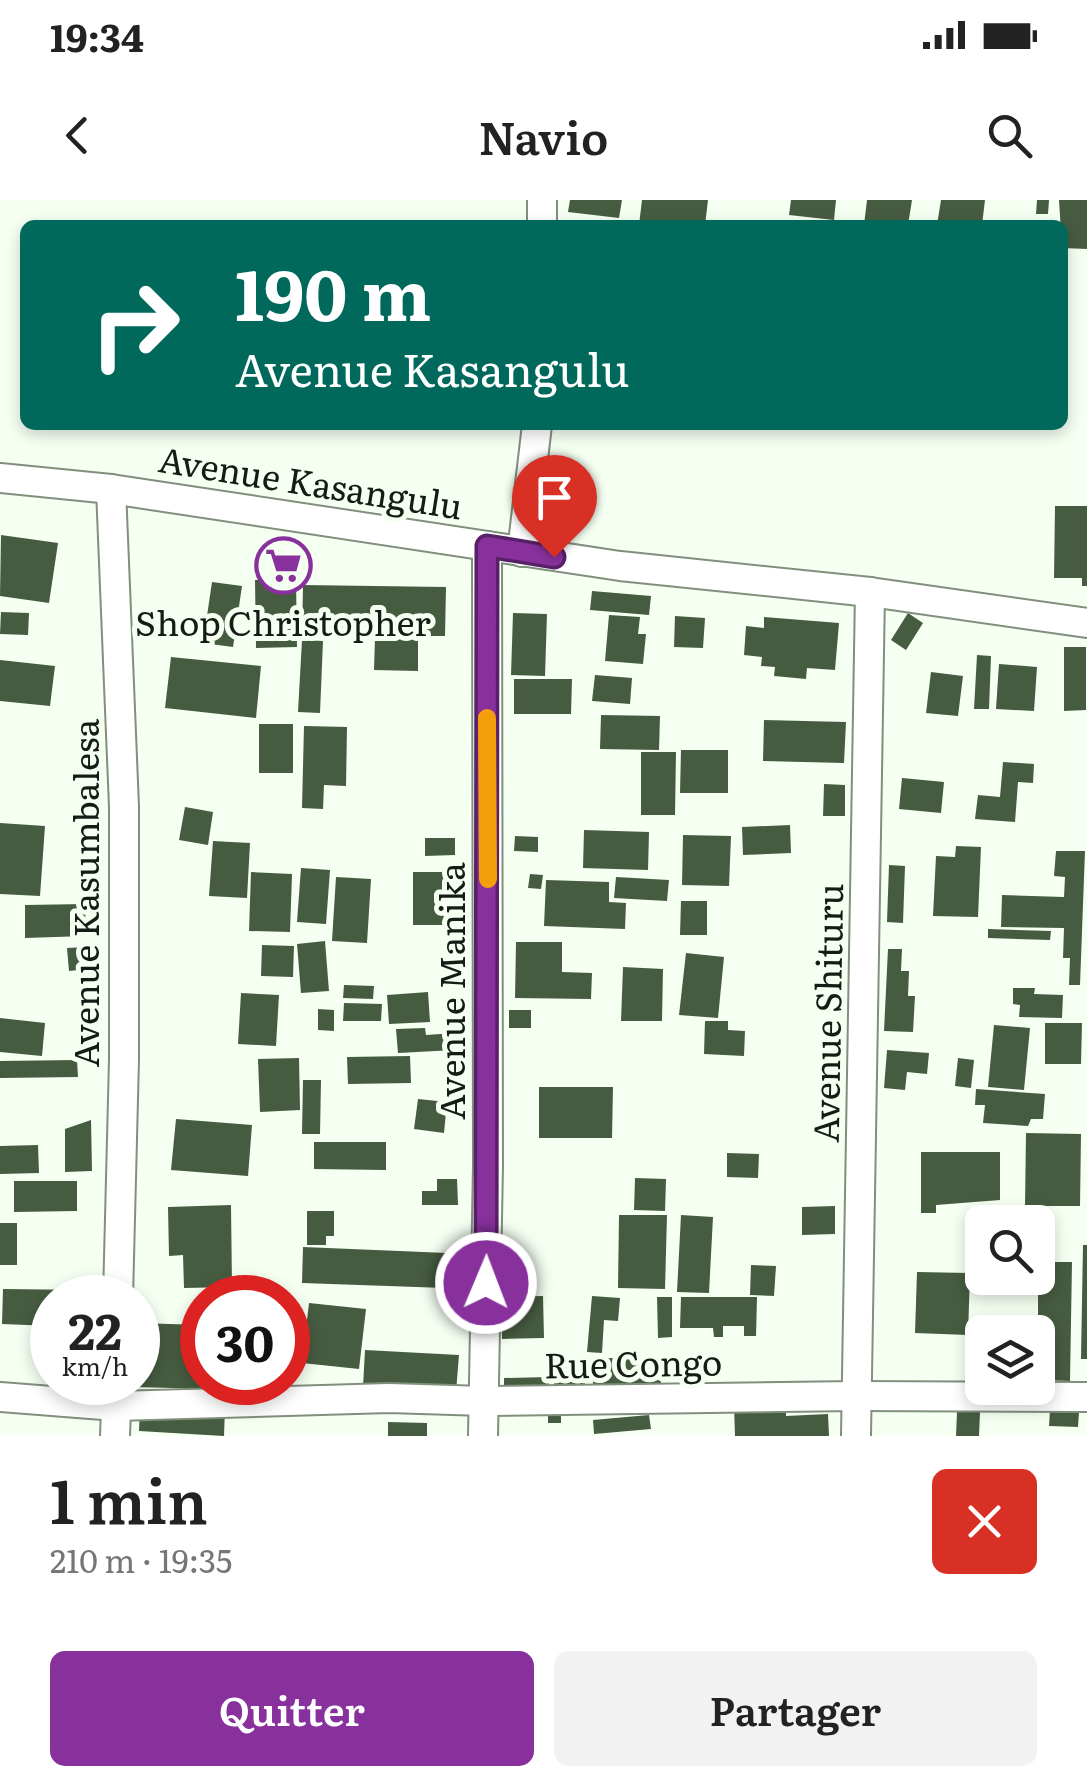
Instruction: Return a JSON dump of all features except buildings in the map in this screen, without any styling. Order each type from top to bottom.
[{"type":"street","points":[[522,552],[536,430]]},
{"type":"street","name":"Avenue Kasangulu","points":[[0,478],[112,489],[522,552],[870,592],[1087,623]]},
{"type":"street","name":"Avenue Kasumbalesa","points":[[112,489],[124,807],[119,1275]]},
{"type":"street","name":"Avenue Manika","points":[[483,1436],[488,1164],[487,546]]},
{"type":"street","name":"Avenue Shituru","points":[[856,1436],[870,592]]},
{"type":"street","name":"Rue Congo","points":[[160,1395],[484,1401],[1087,1397]]},
{"type":"street","name":"Rue Congo","points":[[0,1397],[30,1396]]},
{"type":"street","points":[[115,1436],[116,1405]]},
{"type":"slow traffic","points":[[487,718],[488,879]]},
{"type":"place","name":"Shop Christopher","points":[[283,565]]},
{"type":"route","points":[[486,1283],[487,546],[554,557]]}]
